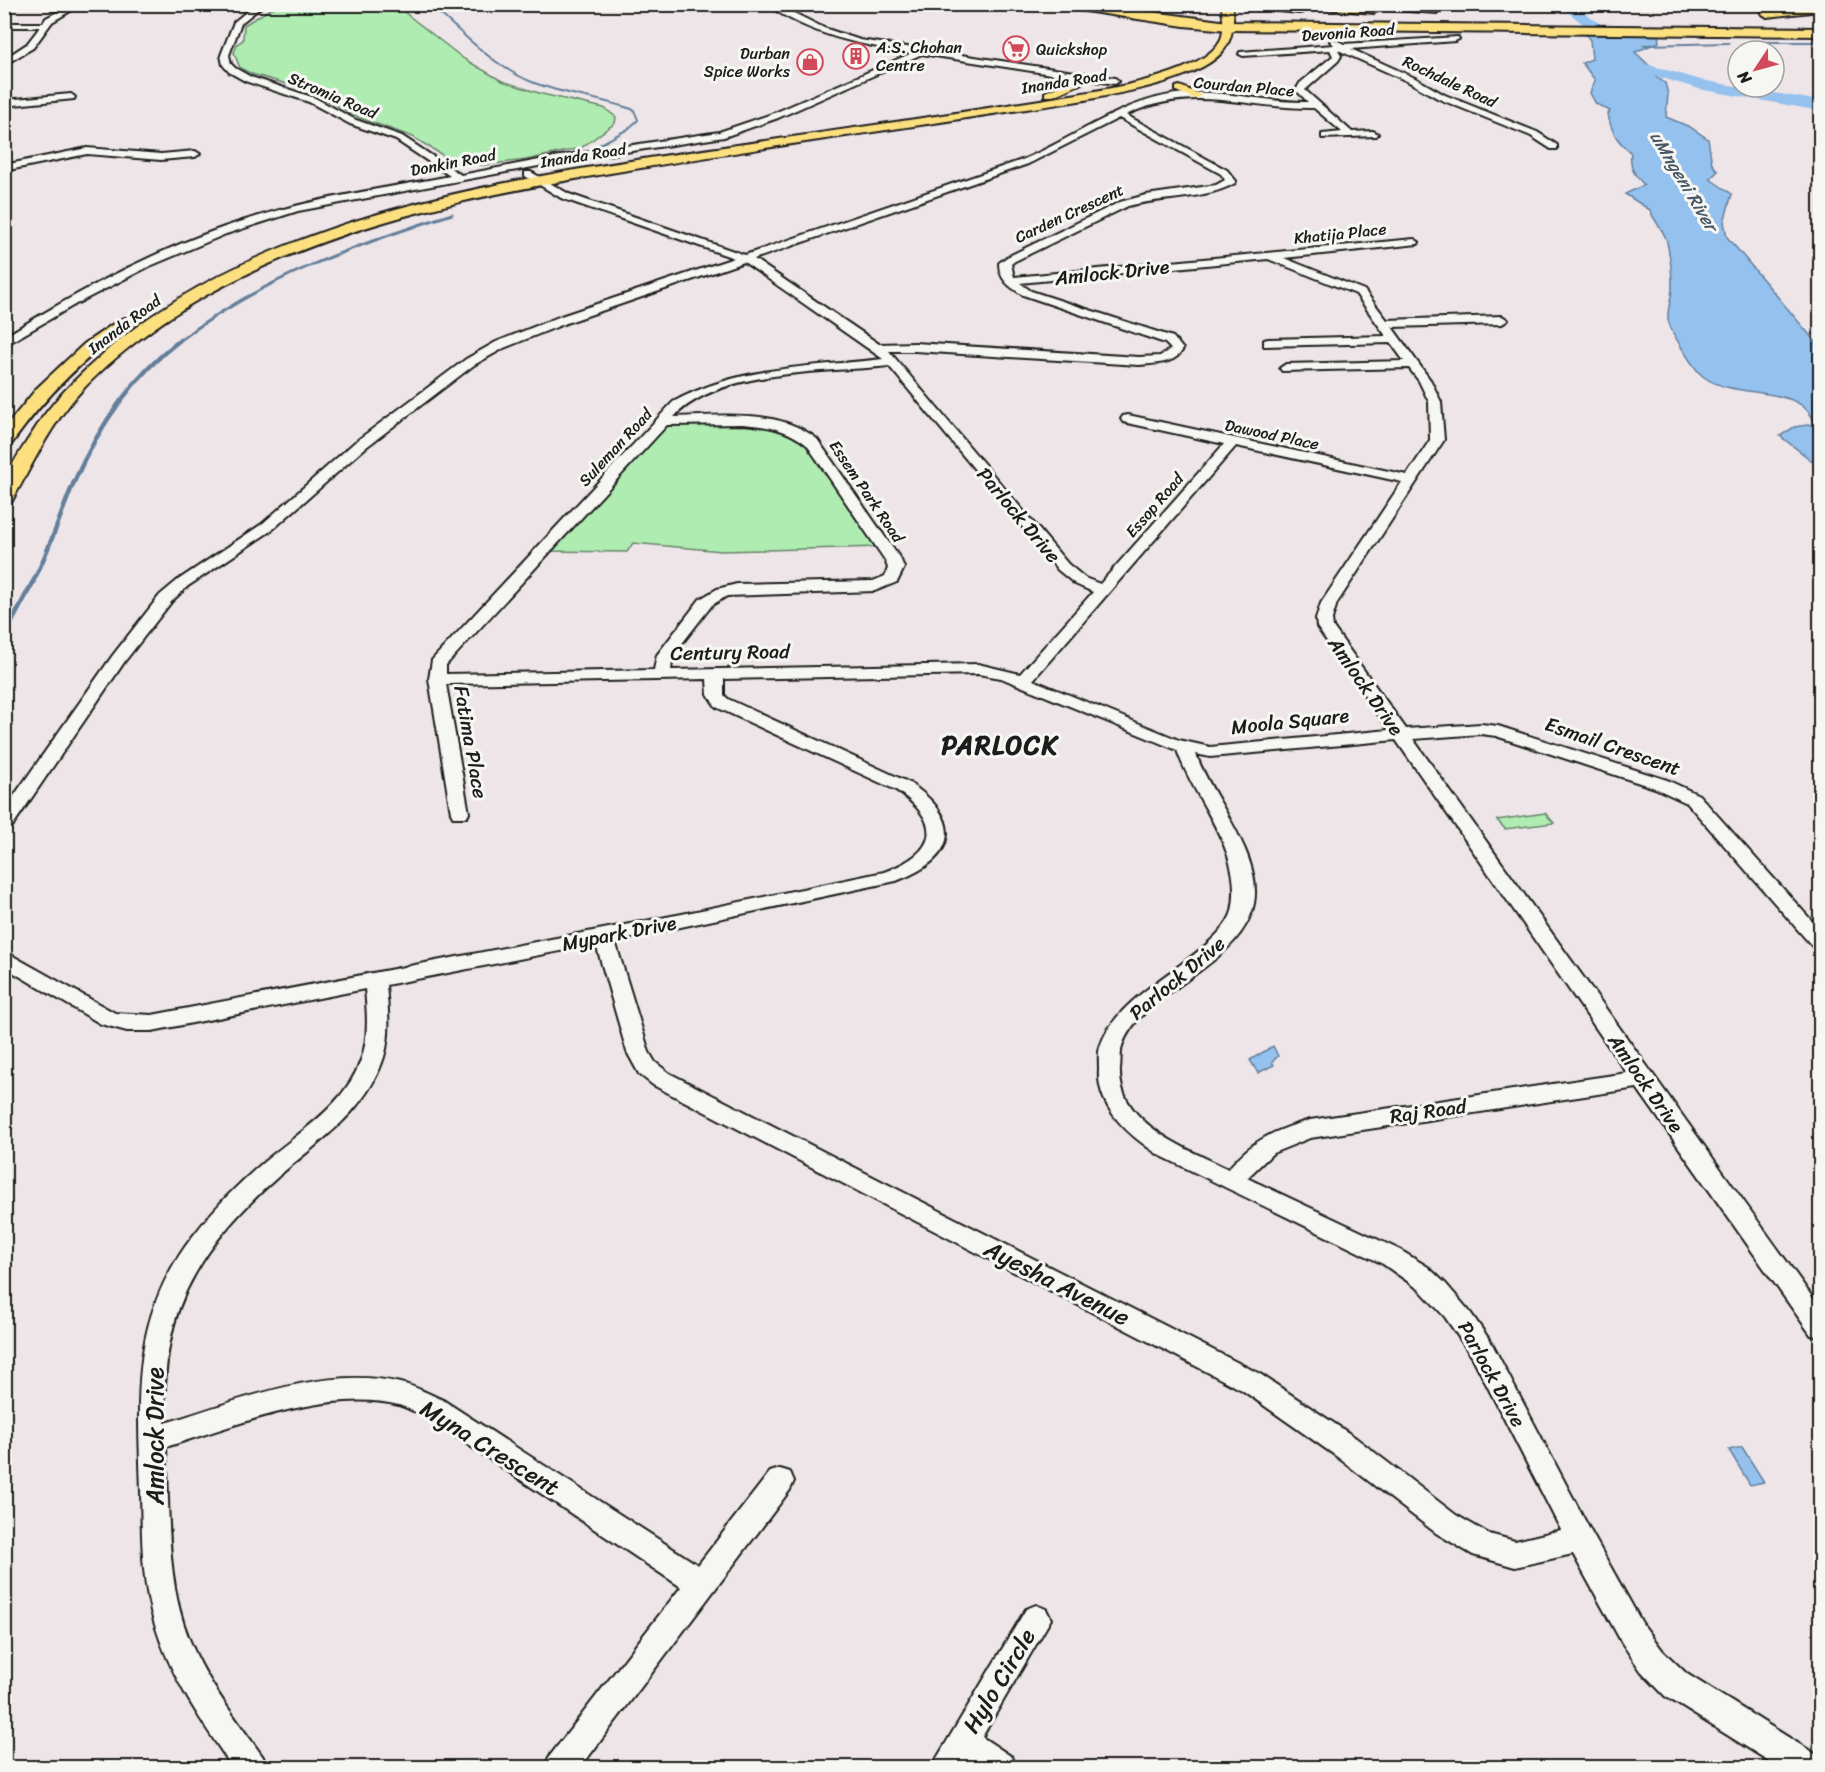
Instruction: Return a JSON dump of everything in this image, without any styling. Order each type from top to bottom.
[{"type":"highway","points":[[1065,4],[1170,20],[1196,28],[1219,24],[1362,19],[1486,24]]},
{"type":"highway","points":[[1116,4],[1329,21],[1486,24],[1758,23],[1821,30]]},
{"type":"highway","points":[[1246,4],[1535,29],[1758,23],[1821,18]]},
{"type":"highway","points":[[1306,4],[1445,11],[1365,4]]},
{"type":"highway","points":[[1758,23],[1821,7]]},
{"type":"highway","points":[[1758,23],[1821,13]]},
{"type":"highway","points":[[1219,24],[1237,32],[1253,29],[1486,24],[1632,17]]},
{"type":"highway","points":[[1758,23],[1821,30]]},
{"type":"main road","name":"Inanda Road","points":[[153,305],[237,261],[332,224],[422,198],[540,176],[1049,94],[1154,82],[1191,68],[1209,58],[1219,24]]},
{"type":"main road","points":[[1195,96],[1176,93],[1186,80],[1218,57],[1226,47],[1219,24]]},
{"type":"main road","name":"Inanda Road","points":[[4,499],[42,431],[73,390],[122,344],[182,304],[247,270],[315,241],[403,212],[540,176],[611,168],[1115,86],[1154,68]]},
{"type":"main road","points":[[1049,94],[1076,83],[1062,75]]},
{"type":"main road","points":[[489,190],[527,188],[568,193],[573,184],[582,177],[611,168]]},
{"type":"main road","name":"Inanda Road","points":[[4,442],[33,403],[58,376],[81,355],[135,316]]},
{"type":"street","points":[[4,63],[30,46],[52,18],[79,4]]},
{"type":"street","name":"Stromia Road","points":[[262,4],[238,22],[225,56],[227,65],[232,70],[248,79],[312,100],[353,122],[399,138],[459,178]]},
{"type":"street","points":[[769,4],[822,30],[847,39],[1010,65],[1115,86]]},
{"type":"street","points":[[4,25],[45,25]]},
{"type":"street","name":"Devonia Road","points":[[1243,54],[1455,39]]},
{"type":"street","points":[[13,45],[30,46]]},
{"type":"street","name":"Courdan Place","points":[[1337,46],[1337,56],[1300,89],[1314,105],[1350,135]]},
{"type":"street","name":"Rochdale Road","points":[[1337,46],[1412,80],[1442,97],[1534,134],[1554,147]]},
{"type":"street","name":"Donkin Road","points":[[4,342],[118,279],[252,221],[297,208],[459,178],[608,151],[699,140],[730,133],[775,116],[920,52]]},
{"type":"street","points":[[1010,65],[1115,86]]},
{"type":"street","points":[[4,824],[119,658],[158,607],[183,583],[267,527],[360,445],[470,362],[500,345],[545,327],[1043,155],[1118,114],[1142,103],[1176,93]]},
{"type":"street","name":"Courdan Place","points":[[1195,96],[1285,106],[1314,105]]},
{"type":"street","points":[[4,103],[71,97]]},
{"type":"street","name":"Carden Crescent","points":[[1010,281],[1004,268],[1005,263],[1115,208],[1146,198],[1209,190],[1230,184],[1231,178],[1224,172],[1118,114]]},
{"type":"street","points":[[1325,136],[1373,134]]},
{"type":"street","points":[[4,168],[87,151],[161,158],[197,151],[187,168]]},
{"type":"street","name":"Parlock Drive","points":[[540,176],[568,193],[595,205],[744,258],[761,267],[878,348],[1063,567],[1080,581],[1103,590]]},
{"type":"street","name":"Khatija Place","points":[[1269,256],[1414,242]]},
{"type":"street","points":[[709,270],[716,257],[710,246]]},
{"type":"street","name":"Amlock Drive","points":[[1010,281],[1269,256],[1360,292],[1425,381],[1435,402],[1437,440],[1329,603],[1324,619],[1330,635],[1821,1327]]},
{"type":"street","points":[[878,348],[915,347],[1139,360],[1163,358],[1175,353],[1177,349],[1169,340],[1038,297],[1016,287],[1010,281]]},
{"type":"street","points":[[1384,324],[1502,320]]},
{"type":"street","points":[[1268,343],[1396,339]]},
{"type":"street","name":"Suleman Road","points":[[437,679],[438,664],[448,652],[678,405],[689,398],[737,379],[755,375],[892,362]]},
{"type":"street","points":[[1286,368],[1413,364]]},
{"type":"street","name":"Dawood Place","points":[[1128,419],[1410,480]]},
{"type":"street","name":"Essem Park Road","points":[[662,674],[665,655],[706,602],[722,592],[737,589],[875,585],[892,579],[896,568],[812,442],[801,432],[787,427],[753,422],[664,421]]},
{"type":"street","name":"Essop Road","points":[[1103,590],[1232,443]]},
{"type":"street","points":[[1103,590],[1023,681],[1185,748]]},
{"type":"street","name":"Century Road","points":[[437,679],[962,668],[990,670],[1023,681]]},
{"type":"street","name":"Mypark Drive","points":[[4,958],[109,1019],[127,1023],[175,1020],[889,878],[915,867],[928,856],[936,841],[938,819],[925,800],[902,786],[722,703],[716,695],[715,673]]},
{"type":"street","name":"Fatima Place","points":[[437,679],[460,813]]},
{"type":"street","name":"Esmail Crescent","points":[[1400,735],[1481,729],[1498,732],[1680,791],[1693,799],[1705,811],[1821,942]]},
{"type":"street","name":"Moola Square","points":[[1185,748],[1217,752],[1400,735]]},
{"type":"street","name":"Parlock Drive","points":[[1185,748],[1193,772],[1239,860],[1246,885],[1244,903],[1230,933],[1223,940],[1127,1017],[1111,1048],[1108,1064],[1109,1078],[1120,1107],[1144,1134],[1183,1157],[1392,1258],[1418,1274],[1443,1296],[1465,1322],[1482,1350],[1580,1539],[1632,1633],[1652,1661],[1676,1684],[1703,1703],[1810,1767]]},
{"type":"street","name":"Ayesha Avenue","points":[[604,936],[638,1052],[647,1068],[682,1092],[1251,1382],[1337,1440],[1446,1524],[1483,1546],[1515,1554],[1580,1539]]},
{"type":"street","name":"Amlock Drive","points":[[252,1767],[195,1683],[176,1644],[165,1604],[157,1557],[151,1389],[157,1341],[182,1273],[201,1245],[258,1181],[333,1117],[363,1082],[373,1057],[378,1028],[375,981]]},
{"type":"street","name":"Raj Road","points":[[1232,1181],[1253,1154],[1265,1145],[1311,1129],[1643,1079]]},
{"type":"street","name":"Myna Crescent","points":[[153,1439],[277,1402],[317,1394],[357,1390],[397,1393],[434,1408],[702,1584]]},
{"type":"street","points":[[560,1767],[780,1481]]},
{"type":"street","name":"Hylo Circle","points":[[1000,1767],[954,1755],[1036,1619]]},
{"type":"green space","points":[[279,4],[395,5],[464,59],[502,81],[542,94],[604,108],[616,117],[615,123],[581,148],[526,160],[484,165],[452,161],[413,137],[360,118],[307,90],[252,74],[240,68],[234,53],[237,44],[243,40],[244,25]]},
{"type":"green space","points":[[664,422],[759,424],[800,434],[881,547],[722,551],[633,543],[627,552],[544,551]]},
{"type":"green space","points":[[1545,813],[1554,823],[1505,829],[1497,820]]},
{"type":"water","points":[[1584,32],[1658,33],[1659,42],[1635,52],[1659,75],[1656,77],[1665,83],[1668,94],[1666,117],[1690,127],[1708,139],[1712,164],[1718,171],[1710,179],[1732,194],[1724,222],[1727,237],[1820,347],[1820,467],[1780,436],[1794,427],[1815,424],[1808,411],[1797,402],[1783,397],[1733,389],[1717,384],[1700,373],[1677,341],[1668,319],[1672,282],[1666,238],[1650,210],[1625,194],[1644,185],[1633,171],[1631,153],[1618,140],[1613,131],[1608,114],[1610,111],[1596,104],[1590,93],[1595,80],[1582,63],[1592,59],[1590,40]]},
{"type":"water","points":[[1273,1046],[1278,1056],[1272,1062],[1274,1065],[1258,1073],[1250,1060]]},
{"type":"water","points":[[1742,1447],[1764,1482],[1750,1485],[1729,1450]]},
{"type":"waterway","points":[[429,4],[490,57],[517,75],[544,86],[634,110],[638,120],[628,129],[599,145]]},
{"type":"waterway","name":"uMngeni River","points":[[1564,4],[1609,37],[1622,59]]},
{"type":"waterway","points":[[1786,42],[1820,42]]},
{"type":"waterway","points":[[1643,45],[1726,43]]},
{"type":"waterway","points":[[1624,62],[1699,84],[1820,106]]},
{"type":"waterway","points":[[178,342],[242,300],[309,266],[379,238],[452,214]]},
{"type":"waterway","points":[[32,583],[74,482],[94,442],[118,404],[132,387],[163,354],[180,340]]},
{"type":"waterway","points":[[4,636],[32,583]]},
{"type":"place","name":"Quickshop","points":[[1016,49]]},
{"type":"place","name":"A.S. Chohan Centre","points":[[856,56]]},
{"type":"place","name":"Durban Spice Works","points":[[810,62]]},
{"type":"district","name":"PARLOCK","points":[[1000,745]]}]
